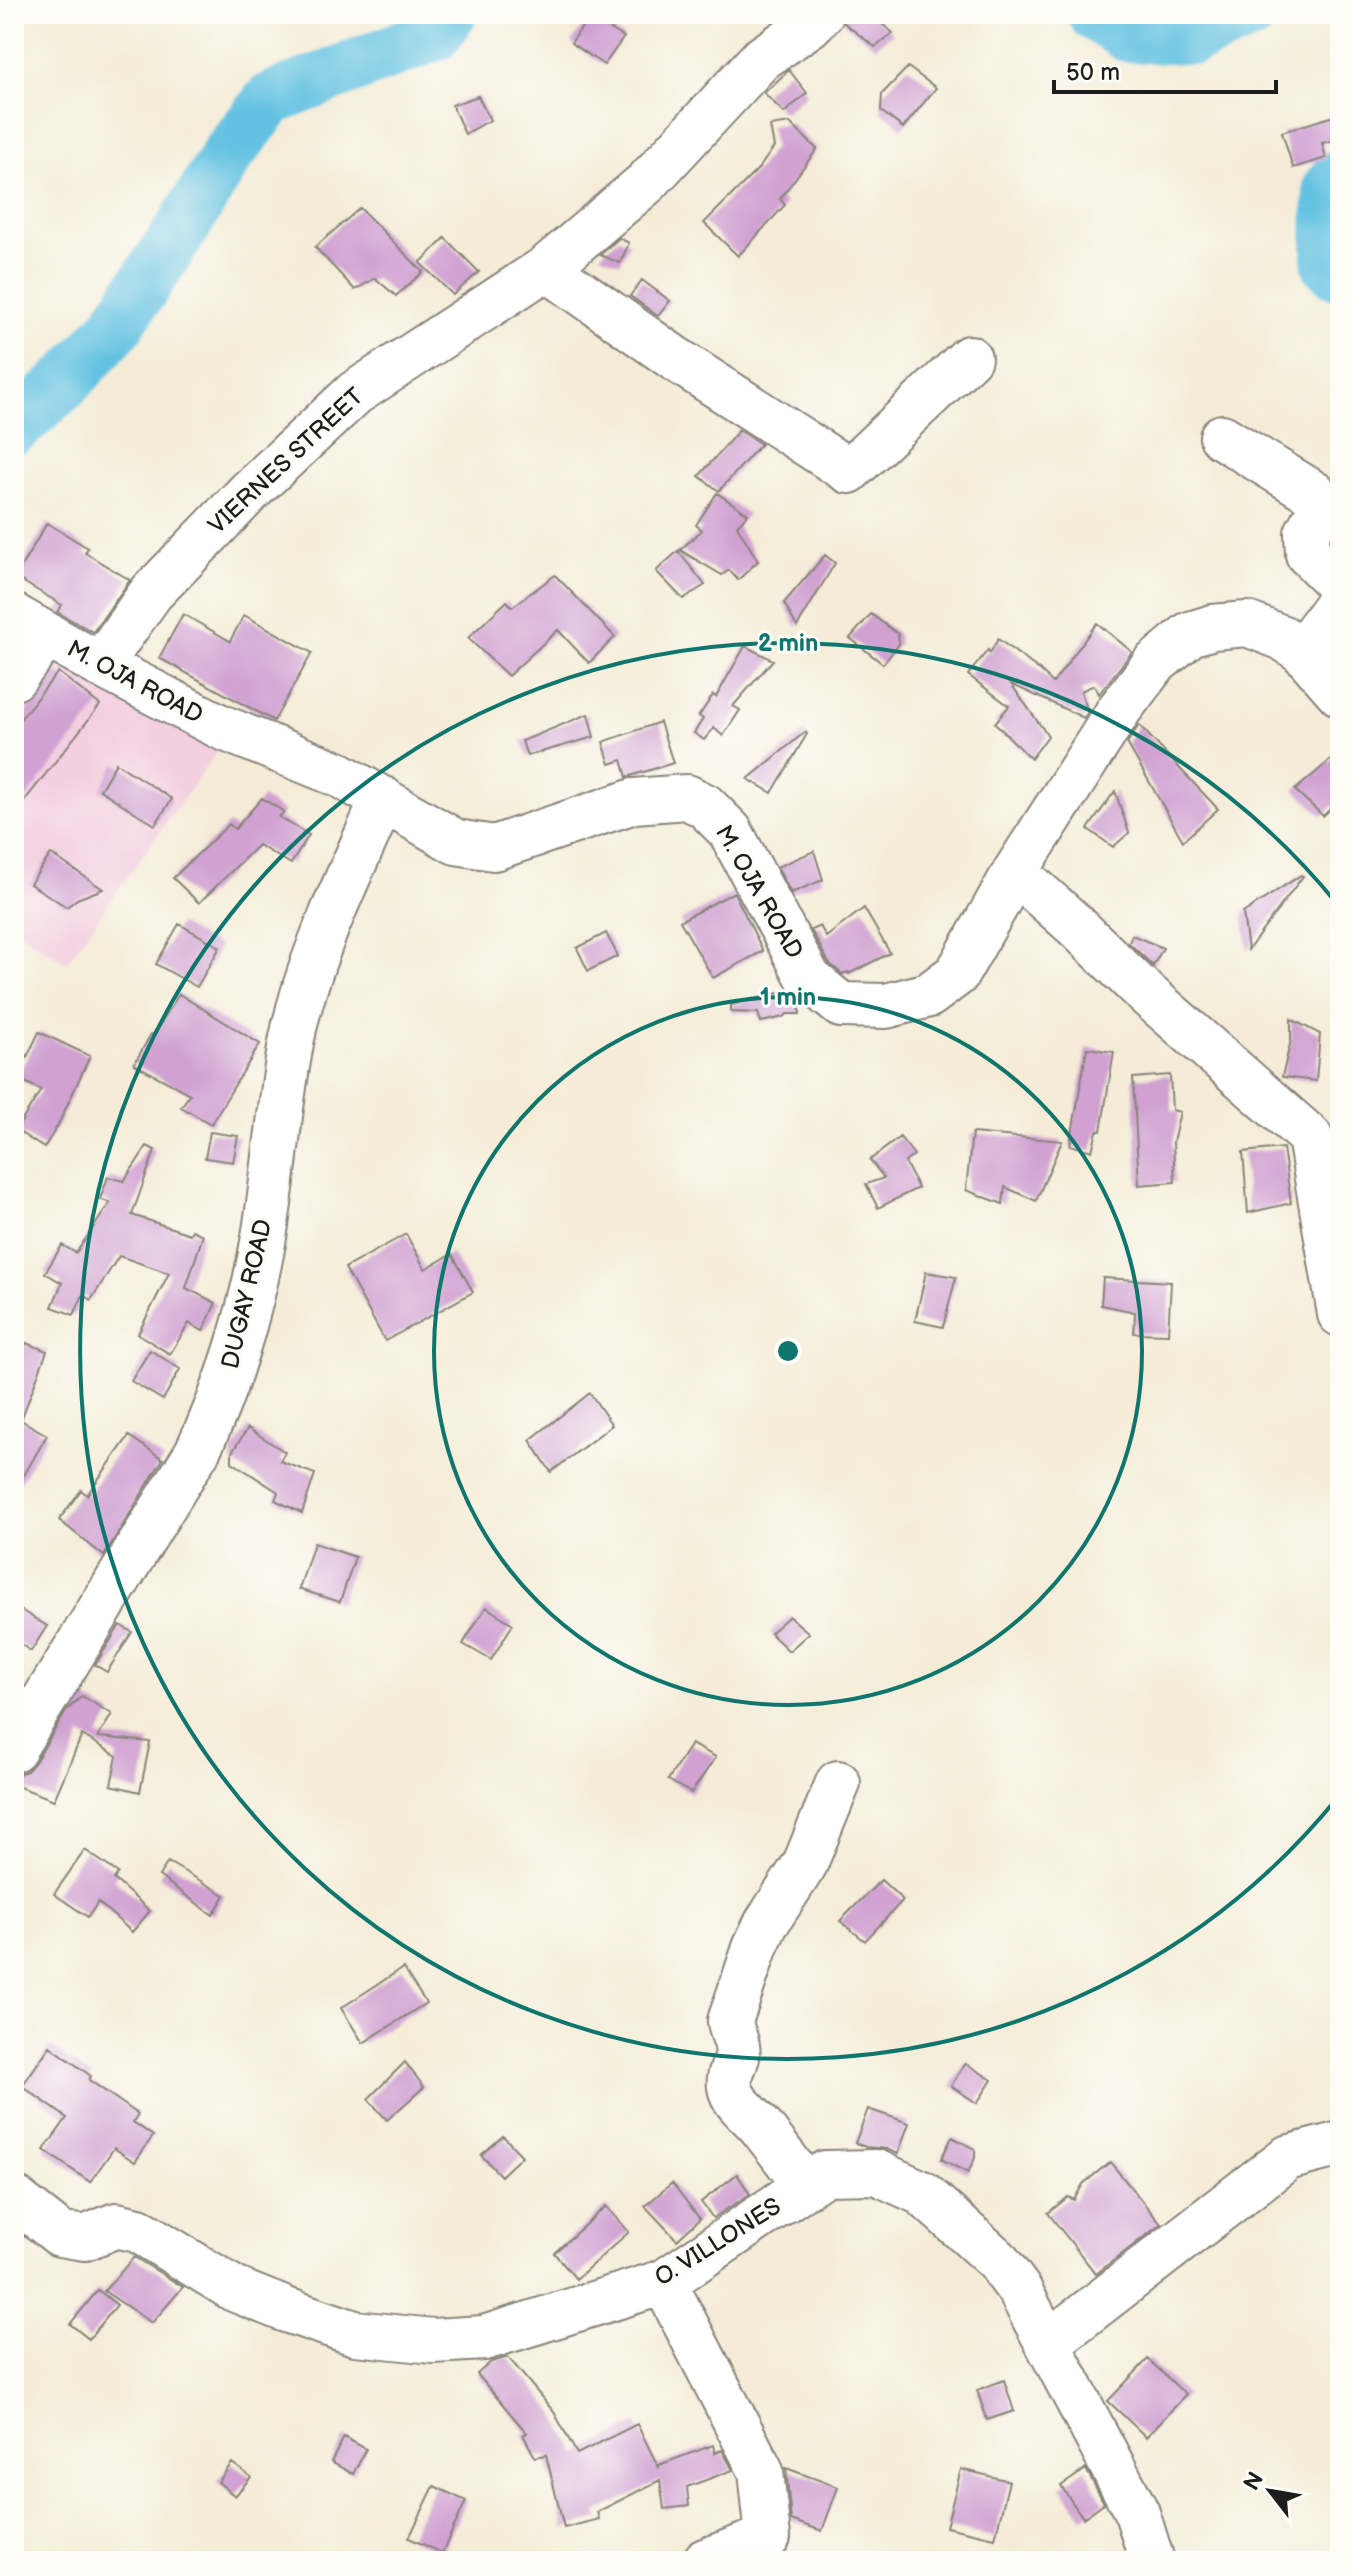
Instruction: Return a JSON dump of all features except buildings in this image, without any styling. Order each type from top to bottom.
[{"type":"street","name":"VIERNES STREET","points":[[100,665],[151,593],[250,491],[355,393],[546,268],[647,182],[761,59],[821,14]]},
{"type":"street","points":[[546,268],[674,358],[849,471],[969,358]]},
{"type":"street","points":[[1222,437],[1315,494],[1319,511],[1307,533],[1308,554],[1340,586]]},
{"type":"street","points":[[1302,651],[1340,600]]},
{"type":"street","name":"M. OJA ROAD","points":[[30,626],[221,727],[340,775],[456,842],[494,848],[634,801],[687,797],[705,806],[730,831],[809,979],[841,1005],[886,1006],[929,995],[957,974],[1015,872],[1119,710],[1154,664],[1190,634],[1213,627],[1247,624],[1283,638],[1302,651],[1340,694]]},
{"type":"street","points":[[14,678],[30,626]]},
{"type":"street","name":"DUGAY ROAD","points":[[14,1749],[197,1452],[217,1412],[263,1240],[292,1038],[315,955],[383,799]]},
{"type":"street","points":[[1015,872],[1141,989],[1310,1137],[1340,1314]]},
{"type":"street","points":[[806,2186],[735,2098],[730,2087],[730,2073],[737,2057],[737,2045],[730,2021],[756,1945],[805,1864],[838,1783]]},
{"type":"street","points":[[1048,2343],[1287,2158],[1340,2144]]},
{"type":"street","name":"O. VILLONES","points":[[14,2198],[60,2234],[85,2238],[116,2225],[138,2230],[234,2289],[286,2310],[355,2333],[433,2341],[484,2338],[664,2282],[825,2173],[876,2172],[922,2193],[997,2260],[1020,2291],[1137,2513],[1152,2561]]},
{"type":"street","points":[[664,2282],[761,2471],[768,2537],[705,2561]]},
{"type":"shaded area","points":[[52,654],[221,746],[66,963],[14,928],[14,704]]},
{"type":"waterway","points":[[14,428],[67,381],[115,328],[184,226],[229,152],[271,99],[436,34],[450,14]]},
{"type":"waterway","points":[[1094,14],[1127,35],[1193,38],[1251,14]]},
{"type":"waterway","points":[[1340,176],[1330,187],[1329,265],[1340,274]]}]
